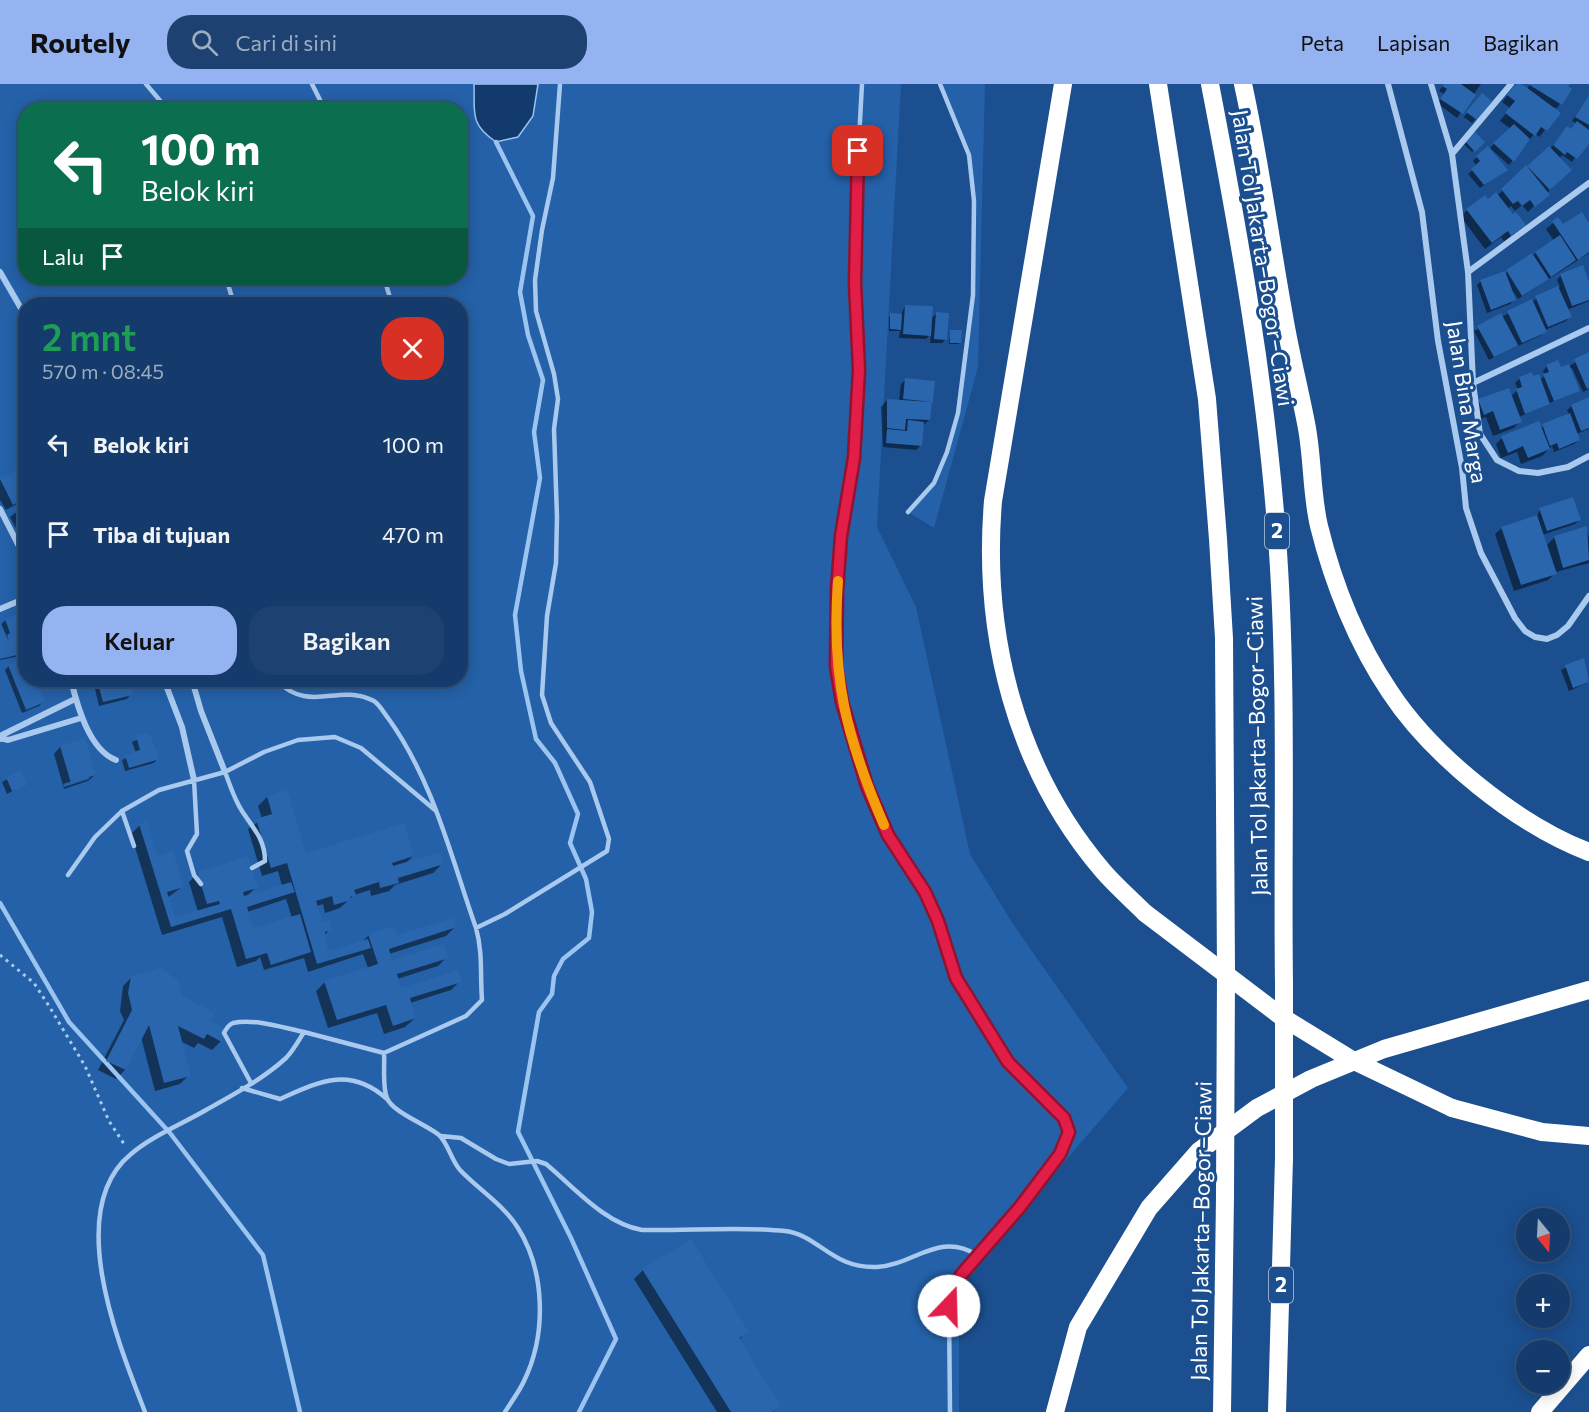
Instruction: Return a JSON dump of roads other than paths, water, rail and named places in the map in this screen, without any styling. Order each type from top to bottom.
[{"type":"highway","points":[[1064,84],[993,501],[990,541],[991,599],[1006,684],[1027,751],[1067,821],[1103,871],[1145,913],[1282,1017],[1352,1060],[1452,1108],[1542,1132],[1589,1136]]},
{"type":"highway","name":"Jalan Tol Jakarta–Bogor–Ciawi","points":[[1158,84],[1207,399],[1218,539],[1226,725],[1222,1412]]},
{"type":"highway","name":"Jalan Tol Jakarta–Bogor–Ciawi","points":[[1210,84],[1241,246],[1262,389],[1277,538],[1284,742],[1284,1158],[1277,1412]]},
{"type":"highway","points":[[1243,84],[1255,139],[1284,318],[1307,429],[1319,524],[1340,594],[1368,654],[1391,693],[1435,746],[1469,779],[1520,816],[1589,852]]},
{"type":"highway","points":[[1054,1412],[1078,1327],[1149,1208],[1199,1151],[1257,1108],[1311,1079],[1384,1049],[1589,990]]},
{"type":"highway","points":[[1540,1412],[1589,1355]]},
{"type":"street","name":"Jalan Bina Marga","points":[[1388,84],[1422,212],[1438,341],[1462,468],[1466,508],[1481,554],[1515,618],[1525,631],[1535,637],[1547,639],[1557,635],[1568,626],[1589,596]]},
{"type":"street","points":[[1431,84],[1452,154],[1468,272],[1473,383],[1480,434],[1497,460],[1519,471],[1538,472],[1568,467],[1589,456]]},
{"type":"street","points":[[1452,154],[1511,84]]},
{"type":"street","points":[[1468,272],[1589,183]]},
{"type":"street","points":[[0,272],[18,303]]},
{"type":"street","points":[[1473,383],[1589,328]]},
{"type":"street","points":[[0,509],[18,544]]},
{"type":"street","points":[[0,609],[18,601]]},
{"type":"street","points":[[72,687],[81,718],[105,756],[116,760]]},
{"type":"street","points":[[167,687],[182,727],[194,780]]},
{"type":"street","points":[[194,687],[225,772]]},
{"type":"street","points":[[1,738],[16,726],[75,699]]},
{"type":"street","points":[[1,738],[15,739],[81,718]]},
{"type":"lane","points":[[146,84],[161,102]]},
{"type":"lane","points":[[312,84],[321,102]]},
{"type":"lane","points":[[476,928],[505,914],[607,851],[609,839],[590,782],[551,723],[542,695],[547,616],[556,563],[558,517],[554,429],[558,399],[554,375],[536,311],[535,280],[542,230],[554,178],[560,84]]},
{"type":"lane","points":[[862,84],[856,194],[855,283],[859,370],[854,458],[841,536],[837,590],[836,666],[842,702],[867,786],[888,835],[925,892],[938,921],[956,978],[1008,1062],[1064,1118],[1069,1132],[1060,1154],[1020,1207],[961,1275],[949,1306],[950,1412]]},
{"type":"lane","points":[[908,512],[934,483],[958,413],[973,295],[974,201],[969,155],[940,84]]},
{"type":"lane","points":[[251,1083],[224,1033],[232,1023],[304,1032],[384,1053],[466,1016],[482,1000],[480,974],[482,951],[476,928],[437,812],[411,756],[375,701],[350,694],[301,697],[283,687]]},
{"type":"lane","points":[[68,875],[95,837],[122,811],[159,790],[225,772],[264,752],[298,740],[335,737],[361,748],[437,812]]},
{"type":"lane","points":[[225,772],[237,802],[258,832],[262,842],[265,861],[252,868]]},
{"type":"lane","points":[[194,780],[197,834],[187,851],[194,875],[201,884]]},
{"type":"lane","points":[[122,811],[134,846]]},
{"type":"lane","points":[[145,1412],[128,1368],[107,1298],[98,1241],[99,1205],[114,1174],[130,1154],[251,1083],[287,1057],[304,1032]]},
{"type":"lane","points":[[384,1053],[387,1099]]},
{"type":"lane","points":[[242,1088],[280,1099],[311,1085],[351,1079],[374,1087],[394,1107],[441,1136],[461,1138],[509,1164],[537,1161],[546,1164],[606,1215],[626,1227],[642,1230],[788,1231],[857,1267],[881,1267],[947,1246],[966,1248],[977,1255]]},
{"type":"lane","points":[[441,1136],[459,1169],[496,1200],[517,1227],[538,1275],[539,1314],[534,1350],[525,1380],[505,1412]]},
{"type":"waterway","points":[[496,142],[533,216],[520,292],[528,335],[543,380],[534,432],[540,478],[515,615],[521,671],[536,739],[555,763],[578,814],[570,843],[586,879],[592,912],[589,938],[563,959],[554,976],[552,994],[539,1012],[518,1132],[571,1238],[616,1339],[579,1412]]},
{"type":"waterway","points":[[0,903],[69,1022],[170,1133],[263,1255],[300,1412]]}]
